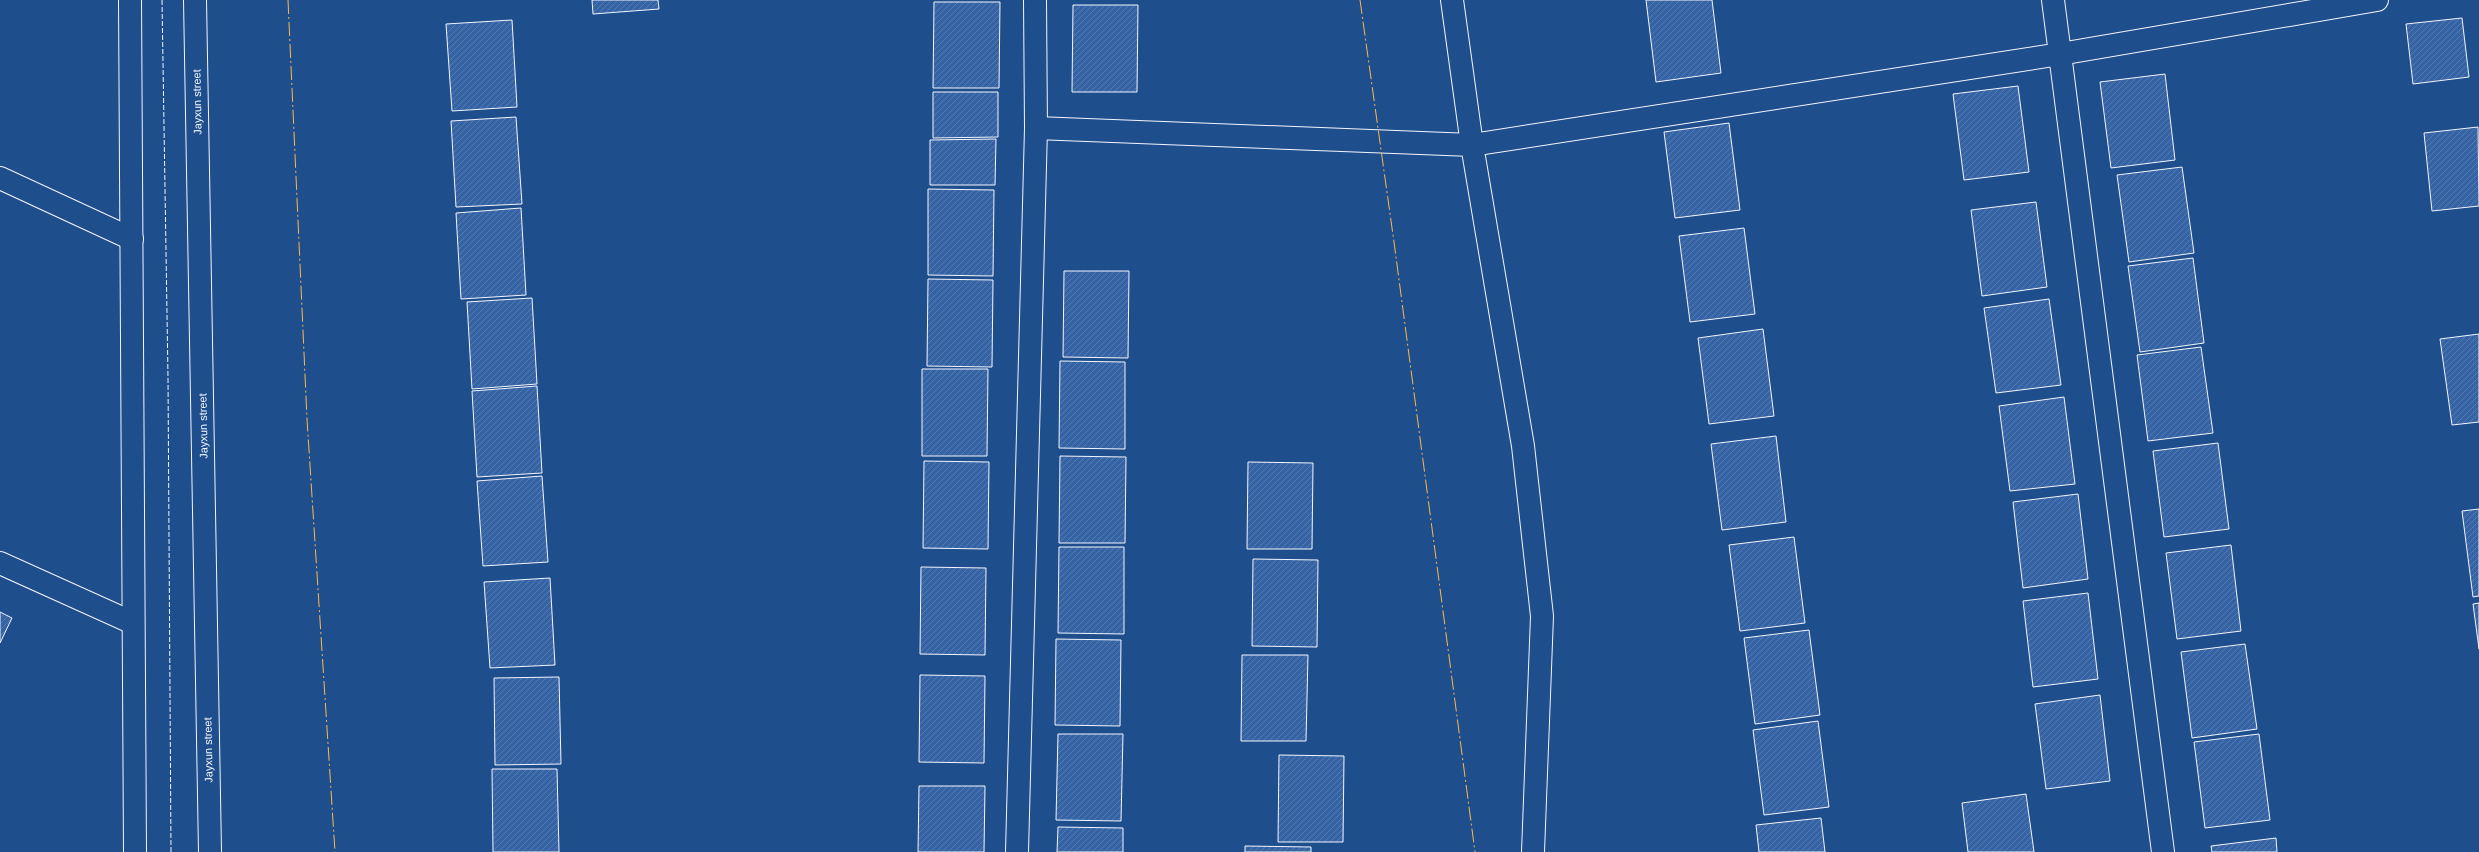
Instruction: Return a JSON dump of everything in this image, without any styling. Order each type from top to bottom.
[{"type":"main road","points":[[130,0],[133,622],[136,852]]},
{"type":"main road","name":"Jayxun street","points":[[196,0],[210,852]]},
{"type":"main road","points":[[1017,852],[1036,128],[1036,0]]},
{"type":"main road","points":[[1452,0],[1472,145],[1523,446],[1542,616],[1533,852]]},
{"type":"main road","points":[[2053,0],[2163,852]]},
{"type":"main road","points":[[1036,128],[1472,145],[2060,54],[2377,0]]},
{"type":"main road","points":[[0,178],[132,239]]},
{"type":"main road","points":[[0,563],[133,622]]},
{"type":"building","points":[[592,0],[658,0],[659,9],[593,14]]},
{"type":"building","points":[[1646,0],[1712,0],[1721,73],[1656,82]]},
{"type":"building","points":[[934,2],[1000,2],[999,88],[933,88]]},
{"type":"building","points":[[1073,5],[1138,5],[1137,92],[1072,92]]},
{"type":"building","points":[[2462,18],[2469,77],[2413,84],[2406,24]]},
{"type":"building","points":[[512,20],[517,107],[452,111],[446,24]]},
{"type":"building","points":[[2165,74],[2175,160],[2111,168],[2100,82]]},
{"type":"building","points":[[2018,86],[2029,172],[1964,180],[1953,94]]},
{"type":"building","points":[[933,92],[998,92],[998,137],[933,138]]},
{"type":"building","points":[[516,117],[522,204],[456,207],[451,121]]},
{"type":"building","points":[[1729,123],[1740,210],[1675,218],[1664,132]]},
{"type":"building","points":[[2478,127],[2479,206],[2432,211],[2424,133]]},
{"type":"building","points":[[996,139],[995,185],[930,185],[930,140]]},
{"type":"building","points":[[2182,167],[2194,253],[2129,262],[2117,175]]},
{"type":"building","points":[[928,189],[994,190],[993,276],[928,275]]},
{"type":"building","points":[[2036,202],[2047,287],[1982,296],[1971,210]]},
{"type":"building","points":[[521,208],[526,295],[461,299],[456,213]]},
{"type":"building","points":[[1744,228],[1755,314],[1690,322],[1679,236]]},
{"type":"building","points":[[2193,258],[2204,343],[2140,352],[2128,266]]},
{"type":"building","points":[[1064,271],[1129,271],[1128,358],[1063,357]]},
{"type":"building","points":[[928,279],[993,280],[992,367],[927,366]]},
{"type":"building","points":[[532,298],[537,384],[472,389],[467,302]]},
{"type":"building","points":[[2049,299],[2061,385],[1996,393],[1984,308]]},
{"type":"building","points":[[1763,329],[1774,416],[1709,424],[1698,338]]},
{"type":"building","points":[[2479,334],[2479,422],[2452,425],[2440,339]]},
{"type":"building","points":[[2201,347],[2213,433],[2148,441],[2137,355]]},
{"type":"building","points":[[1060,361],[1125,362],[1125,449],[1059,448]]},
{"type":"building","points":[[922,369],[988,369],[987,456],[922,456]]},
{"type":"building","points":[[537,386],[542,473],[477,477],[472,391]]},
{"type":"building","points":[[2064,397],[2075,484],[2010,491],[1999,406]]},
{"type":"building","points":[[1776,436],[1786,522],[1722,530],[1711,444]]},
{"type":"building","points":[[2218,443],[2229,529],[2164,537],[2153,451]]},
{"type":"building","points":[[1060,456],[1126,457],[1125,543],[1059,543]]},
{"type":"building","points":[[924,461],[989,462],[988,549],[923,548]]},
{"type":"building","points":[[1248,462],[1313,463],[1312,549],[1247,549]]},
{"type":"building","points":[[542,476],[548,562],[483,566],[477,481]]},
{"type":"building","points":[[2078,494],[2088,579],[2023,588],[2013,502]]},
{"type":"building","points":[[2479,509],[2479,596],[2473,597],[2462,511]]},
{"type":"building","points":[[1794,537],[1805,623],[1740,631],[1729,545]]},
{"type":"building","points":[[2231,545],[2241,631],[2177,639],[2166,553]]},
{"type":"building","points":[[1059,547],[1124,547],[1124,634],[1058,633]]},
{"type":"building","points":[[1253,559],[1318,560],[1317,647],[1252,646]]},
{"type":"building","points":[[921,567],[986,568],[985,655],[920,654]]},
{"type":"building","points":[[550,578],[555,665],[490,668],[484,582]]},
{"type":"building","points":[[2088,593],[2098,679],[2033,687],[2023,601]]},
{"type":"building","points":[[2479,603],[2479,649],[2473,604]]},
{"type":"building","points":[[0,612],[12,618],[0,643]]},
{"type":"building","points":[[1809,630],[1820,715],[1755,724],[1744,638]]},
{"type":"building","points":[[1056,639],[1121,640],[1120,726],[1055,725]]},
{"type":"building","points":[[2245,644],[2257,729],[2192,738],[2181,652]]},
{"type":"building","points":[[1242,655],[1308,655],[1306,741],[1241,741]]},
{"type":"building","points":[[920,675],[985,676],[984,763],[919,762]]},
{"type":"building","points":[[559,677],[561,764],[495,765],[494,678]]},
{"type":"building","points":[[2100,695],[2110,781],[2046,789],[2035,704]]},
{"type":"building","points":[[1818,721],[1829,807],[1764,815],[1753,730]]},
{"type":"building","points":[[1058,734],[1123,734],[1121,821],[1056,820]]},
{"type":"building","points":[[2259,734],[2270,820],[2205,828],[2194,742]]},
{"type":"building","points":[[1279,755],[1344,756],[1343,842],[1278,842]]},
{"type":"building","points":[[492,769],[557,769],[559,852],[493,852]]},
{"type":"building","points":[[919,786],[985,786],[984,852],[918,852]]},
{"type":"building","points":[[2026,794],[2034,852],[1968,852],[1962,803]]},
{"type":"building","points":[[1821,818],[1825,852],[1759,852],[1756,825]]},
{"type":"building","points":[[1058,827],[1123,828],[1123,852],[1057,852]]},
{"type":"building","points":[[2276,838],[2277,852],[2212,852],[2211,846]]},
{"type":"building","points":[[1245,846],[1311,847],[1311,852],[1245,852]]},
{"type":"fence","points":[[162,0],[168,377],[171,852]]},
{"type":"power","points":[[288,0],[307,419],[335,852]]},
{"type":"power","points":[[1360,0],[1394,242],[1475,852]]}]
